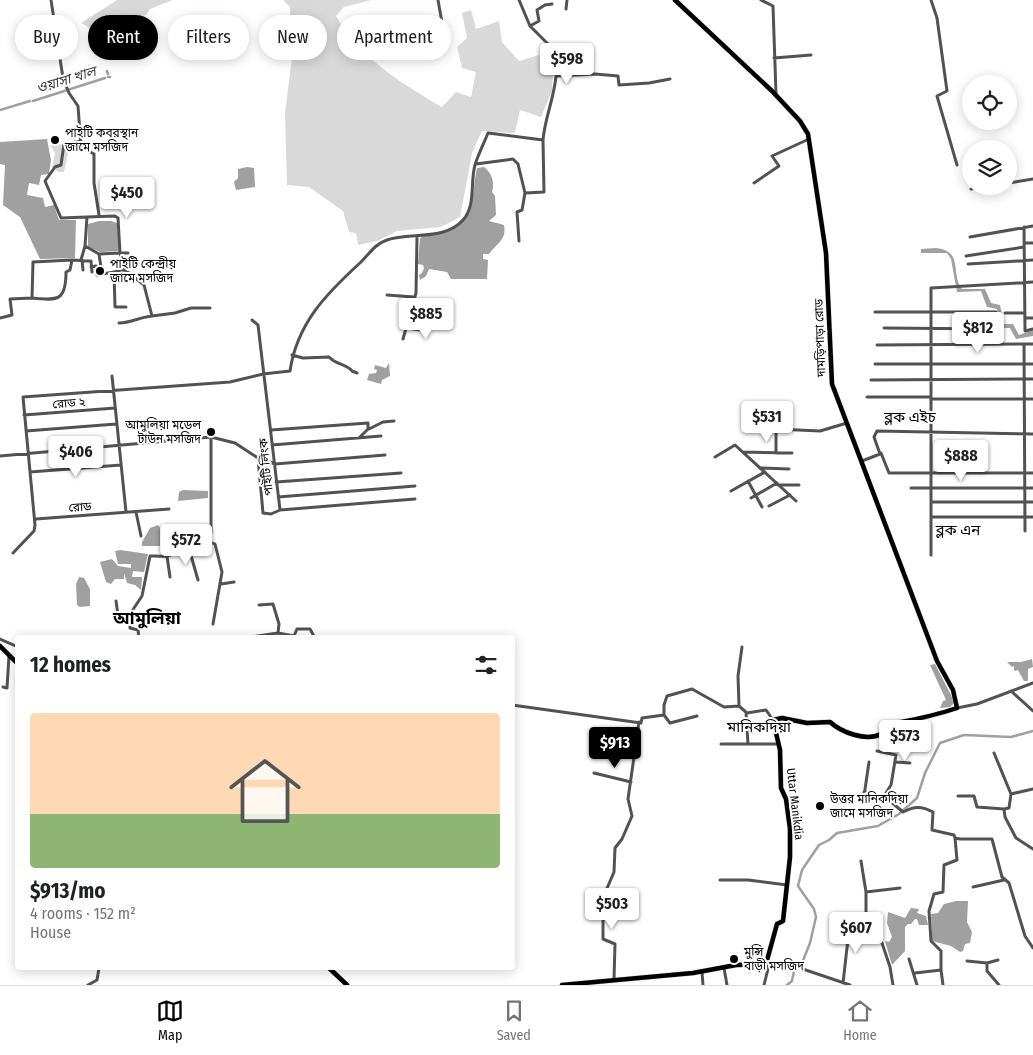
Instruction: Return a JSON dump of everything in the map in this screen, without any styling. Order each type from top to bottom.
[{"type":"main road","name":"দামড়িপাড়া রোড","points":[[675,0],[776,94],[800,121],[810,139],[826,253],[832,384],[937,661],[952,690],[957,708]]},
{"type":"main road","points":[[0,646],[15,661]]},
{"type":"main road","points":[[773,720],[782,718],[807,723],[830,722],[837,728],[847,732],[872,737],[879,735],[894,724],[957,708]]},
{"type":"main road","name":"Uttar Manikdia","points":[[766,964],[767,953],[777,924],[783,921],[790,857],[790,829],[786,799],[780,788],[779,744],[773,720]]},
{"type":"main road","points":[[562,985],[702,972],[746,964],[766,964]]},
{"type":"main road","points":[[331,970],[347,985]]},
{"type":"street","points":[[51,0],[60,65],[69,93],[77,104],[82,148],[94,154],[94,183],[99,215]]},
{"type":"street","points":[[438,0],[441,15]]},
{"type":"street","points":[[519,0],[530,26],[552,48],[555,58],[556,76],[554,96],[545,120],[543,140],[544,192],[525,193]]},
{"type":"street","points":[[566,9],[567,0]]},
{"type":"street","points":[[761,0],[773,6],[776,94]]},
{"type":"street","points":[[931,0],[937,18],[947,91],[937,96],[957,165]]},
{"type":"street","points":[[530,26],[539,21],[537,10],[545,5],[552,4]]},
{"type":"street","points":[[774,58],[811,55]]},
{"type":"street","points":[[556,76],[595,74],[618,76],[619,86],[649,84],[670,79]]},
{"type":"street","points":[[13,553],[34,531],[36,519],[23,397],[230,382],[263,374],[290,371],[292,355],[302,332],[327,293],[377,244],[395,238],[417,237],[453,227],[463,220],[470,207],[475,164],[488,133],[543,140]]},
{"type":"street","points":[[754,184],[779,166],[772,156],[810,139]]},
{"type":"street","points":[[81,141],[64,144],[61,165],[55,167],[45,181],[61,218],[99,215],[115,216],[118,218],[120,253],[125,270],[144,285],[152,316]]},
{"type":"street","points":[[475,164],[513,159],[518,164],[525,193],[522,210],[517,212],[519,241]]},
{"type":"street","points":[[1017,182],[1033,179]]},
{"type":"street","points":[[83,270],[82,260],[87,217]]},
{"type":"street","points":[[970,237],[1033,226]]},
{"type":"street","points":[[1024,227],[1024,331],[1033,329]]},
{"type":"street","points":[[403,339],[417,286],[417,237]]},
{"type":"street","points":[[966,256],[1033,243]]},
{"type":"street","points":[[85,246],[99,254],[128,253]]},
{"type":"street","points":[[99,254],[102,274]]},
{"type":"street","points":[[0,318],[12,315],[10,299],[32,298],[46,300],[62,295],[66,290],[66,272],[70,270],[72,260]]},
{"type":"street","points":[[968,264],[1033,260]]},
{"type":"street","points":[[32,298],[33,262],[92,261],[92,272]]},
{"type":"street","points":[[91,267],[96,266],[98,275],[125,270]]},
{"type":"street","points":[[114,273],[115,307],[126,307]]},
{"type":"street","points":[[931,556],[931,288],[1033,282]]},
{"type":"street","points":[[387,295],[414,297]]},
{"type":"street","points":[[119,323],[126,323],[140,317],[175,313],[191,308],[210,308]]},
{"type":"street","points":[[875,312],[996,312]]},
{"type":"street","points":[[1005,313],[1025,313]]},
{"type":"street","points":[[1025,318],[1033,318]]},
{"type":"street","name":"পাইটি লিংক","points":[[252,320],[258,325],[280,510],[415,499]]},
{"type":"street","points":[[407,328],[428,331],[431,324],[444,324]]},
{"type":"street","points":[[884,328],[998,329]]},
{"type":"street","points":[[1024,344],[1025,531]]},
{"type":"street","points":[[877,345],[1033,344]]},
{"type":"street","points":[[292,355],[309,358],[329,357],[357,373]]},
{"type":"street","points":[[875,364],[1033,364]]},
{"type":"street","points":[[112,376],[126,512]]},
{"type":"street","points":[[871,380],[1033,380]]},
{"type":"street","points":[[867,397],[1033,399]]},
{"type":"street","name":"রোড ২","points":[[24,415],[115,408]]},
{"type":"street","points":[[359,438],[368,429],[383,422],[394,421]]},
{"type":"street","points":[[271,430],[368,422],[368,429]]},
{"type":"street","points":[[776,452],[776,429],[820,431],[847,423]]},
{"type":"street","points":[[26,431],[116,424]]},
{"type":"street","points":[[1033,434],[876,432],[874,437],[889,473],[1033,472]]},
{"type":"street","points":[[272,445],[381,436]]},
{"type":"street","points":[[210,437],[211,532]]},
{"type":"street","points":[[0,456],[28,452],[118,447],[210,437],[235,443],[258,458],[275,464],[385,455]]},
{"type":"street","points":[[715,457],[735,445],[796,501]]},
{"type":"street","points":[[742,452],[792,453]]},
{"type":"street","points":[[862,461],[881,453]]},
{"type":"street","points":[[258,458],[263,513],[270,514],[280,510]]},
{"type":"street","points":[[30,472],[120,465]]},
{"type":"street","points":[[761,468],[789,468]]},
{"type":"street","points":[[730,491],[764,472]]},
{"type":"street","points":[[276,482],[401,473]]},
{"type":"street","points":[[748,481],[762,507]]},
{"type":"street","points":[[751,498],[778,484],[799,485]]},
{"type":"street","points":[[278,497],[415,486]]},
{"type":"street","points":[[911,488],[1033,488]]},
{"type":"street","points":[[769,506],[790,495]]},
{"type":"street","points":[[932,502],[1033,502]]},
{"type":"street","name":"রোড","points":[[36,519],[169,509]]},
{"type":"street","points":[[136,512],[142,536]]},
{"type":"street","points":[[932,517],[1033,517]]},
{"type":"street","points":[[139,635],[138,630],[130,628],[130,614],[142,596],[150,556],[167,556],[188,545],[210,542],[215,544],[222,572],[213,624]]},
{"type":"street","points":[[188,545],[198,580]]},
{"type":"street","points":[[167,556],[170,577]]},
{"type":"street","points":[[221,584],[234,582]]},
{"type":"street","points":[[116,601],[118,615],[130,614]]},
{"type":"street","points":[[259,605],[273,604],[279,624],[278,633]]},
{"type":"street","points":[[294,635],[297,629],[310,629],[313,635]]},
{"type":"street","points":[[264,635],[278,633],[289,635]]},
{"type":"street","points":[[0,639],[15,646]]},
{"type":"street","points":[[738,706],[738,676],[742,646]]},
{"type":"street","points":[[3,687],[7,688],[9,655]]},
{"type":"street","points":[[957,708],[1033,683]]},
{"type":"street","points":[[697,716],[670,723],[664,715],[664,705],[667,696],[692,690],[724,707],[738,706],[746,712],[766,710],[773,720]]},
{"type":"street","points":[[1011,691],[1033,711]]},
{"type":"street","points":[[515,705],[639,722]]},
{"type":"street","points":[[746,712],[748,744]]},
{"type":"street","points":[[614,979],[615,944],[603,939],[602,906],[614,872],[615,848],[622,839],[632,816],[628,799],[639,722],[642,718],[664,715]]},
{"type":"street","points":[[894,724],[896,731],[904,736]]},
{"type":"street","points":[[721,744],[779,744]]},
{"type":"street","points":[[877,750],[896,755],[892,784],[884,796]]},
{"type":"street","points":[[958,796],[974,796],[977,807],[1009,808],[1011,794],[994,753]]},
{"type":"street","points":[[863,803],[869,762]]},
{"type":"street","points":[[896,762],[910,763]]},
{"type":"street","points":[[594,773],[630,782]]},
{"type":"street","points":[[1011,794],[1033,789]]},
{"type":"street","points":[[864,792],[884,796],[903,812],[919,806],[929,810],[933,812],[932,830],[954,835],[957,860],[944,864],[944,887],[942,892],[934,894],[929,911],[931,941],[941,951],[943,985]]},
{"type":"street","points":[[1004,809],[1016,838],[1033,849]]},
{"type":"street","points":[[955,838],[992,839],[1004,880],[1009,883],[1023,931],[1033,948]]},
{"type":"street","points":[[861,861],[866,892],[866,912],[868,915],[879,917],[878,931],[890,967],[893,985]]},
{"type":"street","points":[[720,880],[748,880],[787,885]]},
{"type":"street","points":[[973,887],[1004,880]]},
{"type":"street","points":[[866,892],[900,888]]},
{"type":"street","points":[[840,925],[840,932],[848,939],[843,983]]},
{"type":"street","points":[[909,959],[917,985]]},
{"type":"street","points":[[966,962],[987,964],[998,960]]},
{"type":"street","points":[[764,985],[768,969],[766,964],[785,963],[850,985]]},
{"type":"street","points":[[987,964],[987,970],[999,985]]},
{"type":"street","points":[[724,968],[726,985]]},
{"type":"street","points":[[88,985],[97,980],[99,970]]},
{"type":"street","points":[[915,974],[941,970]]},
{"type":"street","points":[[702,972],[703,985]]},
{"type":"shaded area","points":[[117,0],[173,0],[150,9],[146,15],[94,15]]},
{"type":"shaded area","points":[[283,0],[371,0],[344,7],[336,16],[337,60],[373,60],[397,79],[442,107],[456,92],[471,97],[476,72],[462,68],[457,47],[467,38],[462,13],[471,10],[476,29],[499,21],[502,42],[519,61],[539,55],[544,67],[553,71],[552,91],[541,117],[520,110],[515,133],[482,131],[472,153],[460,217],[441,227],[397,231],[377,241],[358,245],[356,233],[349,232],[343,211],[309,187],[287,185],[285,113],[292,60],[327,60],[327,15],[290,15],[290,7]]},
{"type":"shaded area","points":[[88,19],[88,27],[81,23]]},
{"type":"shaded area","points":[[47,139],[51,160],[49,174],[41,175],[39,185],[29,183],[27,195],[43,198],[45,207],[54,205],[59,220],[76,220],[75,258],[40,259],[20,217],[3,205],[5,165],[0,164],[0,142]]},
{"type":"shaded area","points":[[70,144],[64,172],[59,172],[52,168],[55,153],[50,145]]},
{"type":"shaded area","points":[[484,167],[492,178],[492,192],[495,196],[496,215],[489,221],[504,225],[505,230],[501,241],[489,254],[483,254],[483,259],[488,260],[487,279],[451,279],[447,272],[429,269],[426,276],[420,280],[419,275],[424,268],[423,265],[418,264],[420,238],[447,232],[464,221],[471,205],[477,168]]},
{"type":"shaded area","points":[[254,168],[255,187],[236,190],[234,182],[238,178],[238,169]]},
{"type":"shaded area","points":[[99,221],[117,223],[119,251],[100,252],[88,247],[88,224]]},
{"type":"shaded area","points":[[936,248],[950,253],[962,289],[985,289],[991,303],[1000,305],[1004,324],[1013,324],[1019,335],[1033,330],[1033,336],[1016,339],[1010,328],[1001,328],[997,309],[987,307],[981,291],[957,292],[951,259],[947,253],[921,253],[921,249]]},
{"type":"shaded area","points":[[389,363],[390,376],[382,380],[381,384],[367,380],[369,374],[376,373],[375,365],[386,368]]},
{"type":"shaded area","points":[[183,490],[208,491],[208,498],[178,501],[179,492]]},
{"type":"shaded area","points":[[158,525],[161,529],[160,546],[142,546],[142,542],[150,528]]},
{"type":"shaded area","points":[[115,551],[148,554],[144,572],[133,571],[132,577],[142,577],[141,590],[135,585],[127,583],[124,573],[124,579],[115,579],[111,584],[106,582],[100,562],[112,559],[118,566],[131,568],[131,564],[118,564]]},
{"type":"shaded area","points":[[79,577],[84,578],[90,589],[90,606],[80,607],[77,605],[76,584]]},
{"type":"shaded area","points":[[1032,659],[1033,667],[1028,669],[1028,681],[1024,681],[1018,670],[1014,671],[1014,666],[1012,667],[1007,662],[1021,662]]},
{"type":"shaded area","points":[[935,664],[953,699],[953,704],[950,707],[940,708],[943,701],[946,700],[930,665]]},
{"type":"shaded area","points":[[968,901],[967,922],[972,932],[970,943],[965,944],[963,951],[960,952],[951,946],[932,941],[931,914],[938,913],[944,904]]},
{"type":"shaded area","points":[[911,908],[919,909],[917,913],[926,916],[928,925],[919,925],[917,919],[915,919],[905,927],[905,951],[892,965],[885,941],[889,942],[892,937],[887,923],[888,912],[905,918]]},
{"type":"waterway","name":"ওয়াসা খাল","points":[[33,101],[105,78]]},
{"type":"waterway","points":[[0,110],[30,101]]},
{"type":"waterway","points":[[787,985],[792,981],[794,971],[802,963],[810,943],[816,917],[814,909],[798,886],[802,870],[819,845],[837,833],[878,826],[899,814],[917,798],[925,773],[940,743],[964,735],[1011,737],[1033,731]]},
{"type":"place","name":"পাইটি কবরস্থান জামে মসজিদ","points":[[55,140]]},
{"type":"place","name":"পাইটি কেন্দ্রীয় জামে মসজিদ","points":[[100,271]]},
{"type":"place","name":"আমুলিয়া মডেল টাউন মসজিদ","points":[[211,432]]},
{"type":"place","name":"উত্তর মানিকদিয়া জামে মসজিদ","points":[[820,806]]},
{"type":"place","name":"মুন্সি বাড়ী মসজিদ","points":[[734,959]]},
{"type":"district","name":"ব্লক এইচ","points":[[910,417]]},
{"type":"district","name":"ব্লক এন","points":[[958,530]]},
{"type":"district","name":"আমুলিয়া","points":[[147,618]]},
{"type":"district","name":"মানিকদিয়া","points":[[759,727]]}]
